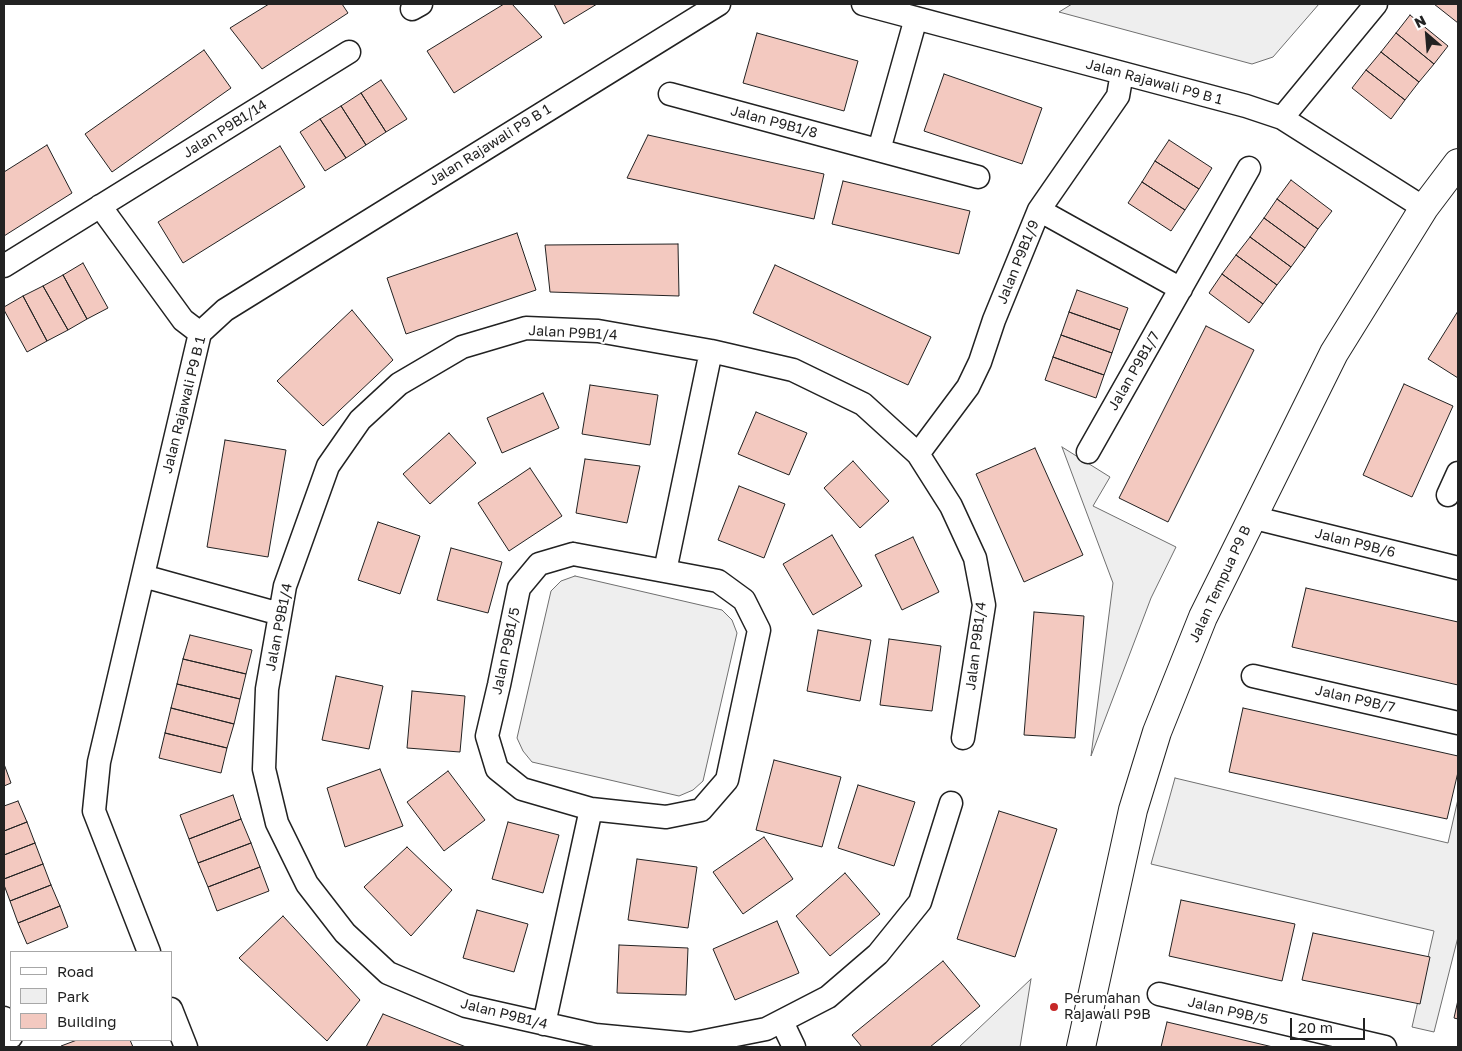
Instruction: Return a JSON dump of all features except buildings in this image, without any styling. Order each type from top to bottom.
[{"type":"street","name":"Jalan Rajawali P9 B 1","points":[[149,951],[94,811],[99,762],[200,333],[225,310],[719,4]]},
{"type":"street","name":"Jalan Rajawali P9 B 1","points":[[863,4],[1246,106],[1282,118],[1424,208]]},
{"type":"street","points":[[1282,118],[1376,4]]},
{"type":"street","points":[[879,150],[916,18]]},
{"type":"street","name":"Jalan P9B1/14","points":[[4,266],[349,52]]},
{"type":"street","name":"Jalan P9B1/9","points":[[918,454],[968,387],[980,362],[994,320],[1039,210],[1118,96],[1122,73]]},
{"type":"street","name":"Jalan P9B1/8","points":[[670,94],[978,177]]},
{"type":"street","name":"Jalan Tempua P9 B","points":[[1081,1047],[1133,810],[1158,732],[1203,617],[1334,353],[1424,208],[1458,163]]},
{"type":"street","name":"Jalan P9B1/7","points":[[1088,452],[1249,168]]},
{"type":"street","points":[[100,206],[183,320],[200,333]]},
{"type":"street","points":[[1039,210],[1180,289]]},
{"type":"street","name":"Jalan P9B1/4","points":[[951,803],[920,902],[878,954],[828,998],[766,1029],[690,1044],[595,1035],[466,1006],[388,973],[345,933],[307,884],[278,823],[264,769],[267,689],[285,586],[328,466],[360,420],[399,384],[462,347],[526,328],[598,331],[711,351],[793,370],[863,404],[918,454],[951,506],[975,558],[984,605],[963,738]]},
{"type":"street","points":[[665,571],[711,351]]},
{"type":"street","points":[[1448,495],[1458,473]]},
{"type":"street","name":"Jalan P9B/6","points":[[1251,517],[1458,568]]},
{"type":"street","name":"Jalan P9B1/5","points":[[573,554],[665,571],[718,581],[744,600],[759,630],[727,780],[701,810],[666,817],[591,809],[522,789],[497,769],[487,736],[519,588],[539,564],[573,554]]},
{"type":"street","points":[[143,576],[280,614]]},
{"type":"street","name":"Jalan P9B/7","points":[[1253,676],[1458,723]]},
{"type":"street","points":[[544,1024],[591,809]]},
{"type":"street","name":"Jalan P9B/5","points":[[1158,994],[1385,1047]]},
{"type":"street","points":[[172,1012],[186,1047]]},
{"type":"street","points":[[4,1018],[10,1033]]},
{"type":"street","points":[[782,1022],[794,1047]]},
{"type":"green space","points":[[1072,4],[1319,4],[1273,57],[1252,64],[1059,12]]},
{"type":"green space","points":[[1062,447],[1110,477],[1093,506],[1176,547],[1151,598],[1091,756],[1113,583]]},
{"type":"green space","points":[[575,576],[722,610],[732,620],[737,633],[703,781],[693,790],[679,796],[532,762],[523,751],[517,738],[551,591],[561,581]]},
{"type":"green space","points":[[1175,778],[1448,843],[1458,799],[1458,937],[1434,1032],[1412,1027],[1434,931],[1151,864]]},
{"type":"green space","points":[[1031,979],[1020,1047],[959,1047]]},
{"type":"place","name":"Perumahan Rajawali P9B","points":[[1054,1007]]}]
